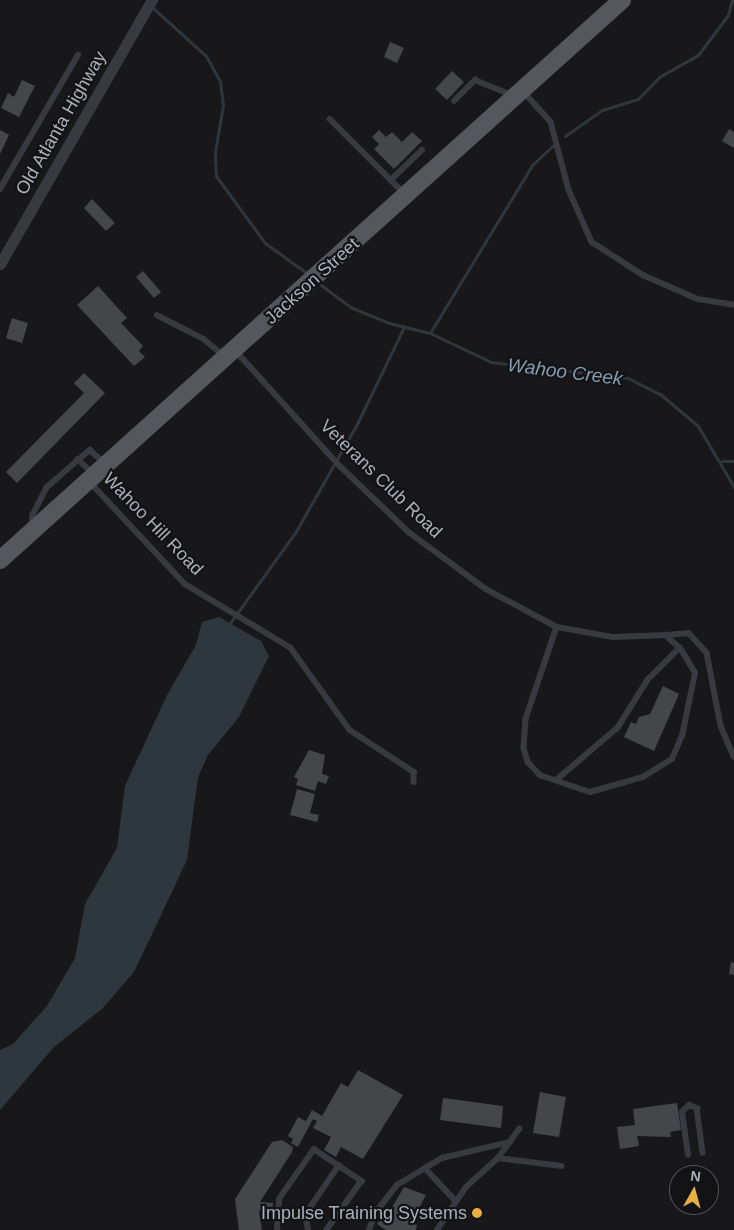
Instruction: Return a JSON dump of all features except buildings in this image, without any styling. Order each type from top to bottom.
[{"type":"main road","name":"Jackson Street","points":[[0,560],[231,355],[622,0]]},
{"type":"street","name":"Old Atlanta Highway","points":[[0,264],[150,4]]},
{"type":"lane","points":[[0,188],[78,54]]},
{"type":"lane","points":[[454,101],[475,80],[519,93],[551,122],[569,190],[592,242],[643,274],[698,299],[734,305]]},
{"type":"lane","points":[[330,119],[407,196]]},
{"type":"lane","points":[[391,180],[422,150]]},
{"type":"lane","name":"Veterans Club Road","points":[[157,316],[204,339],[231,355],[339,465],[410,533],[486,589],[557,627],[636,639],[689,633],[707,654],[721,726],[734,756]]},
{"type":"lane","points":[[33,530],[32,516],[46,488],[90,450],[97,474]]},
{"type":"lane","points":[[78,460],[97,474]]},
{"type":"lane","name":"Wahoo Hill Road","points":[[97,474],[185,584],[291,648],[350,730],[414,772],[414,782]]},
{"type":"lane","points":[[557,627],[526,719],[524,748],[528,762],[540,775],[590,792],[643,777],[672,759],[682,736],[695,674],[680,648],[666,635]]},
{"type":"lane","points":[[557,780],[618,728],[648,680],[680,648]]},
{"type":"lane","points":[[688,1155],[682,1112],[689,1105],[698,1108],[703,1153]]},
{"type":"lane","points":[[437,1230],[456,1201],[498,1158],[519,1128]]},
{"type":"lane","points":[[369,1230],[376,1212],[397,1186],[425,1168],[442,1158],[510,1142]]},
{"type":"lane","points":[[277,1230],[279,1199],[314,1149],[362,1180],[327,1230]]},
{"type":"lane","points":[[498,1158],[562,1166]]},
{"type":"lane","points":[[308,1230],[305,1215],[339,1165]]},
{"type":"lane","points":[[425,1168],[456,1201]]},
{"type":"shaded area","points":[[219,617],[261,641],[269,656],[239,717],[208,755],[198,777],[187,860],[134,972],[103,1008],[54,1047],[0,1110],[0,1050],[13,1044],[47,1006],[75,958],[85,904],[117,848],[125,786],[167,695],[196,645],[202,622]]},
{"type":"waterway","points":[[565,136],[602,110],[638,99],[659,77],[698,55],[728,15],[732,0]]},
{"type":"waterway","name":"Wahoo Creek","points":[[152,7],[206,56],[220,81],[223,105],[215,152],[216,176],[265,243],[308,274]]},
{"type":"waterway","points":[[430,333],[532,165],[556,143]]},
{"type":"waterway","name":"Wahoo Creek","points":[[321,285],[350,307],[389,323],[430,333],[491,362],[628,378],[660,394],[698,426],[734,487]]},
{"type":"waterway","points":[[230,623],[295,533],[358,422],[404,327]]},
{"type":"waterway","name":"Wahoo Creek","points":[[722,461],[734,461]]},
{"type":"place","name":"Impulse Training Systems","points":[[477,1213]]}]
